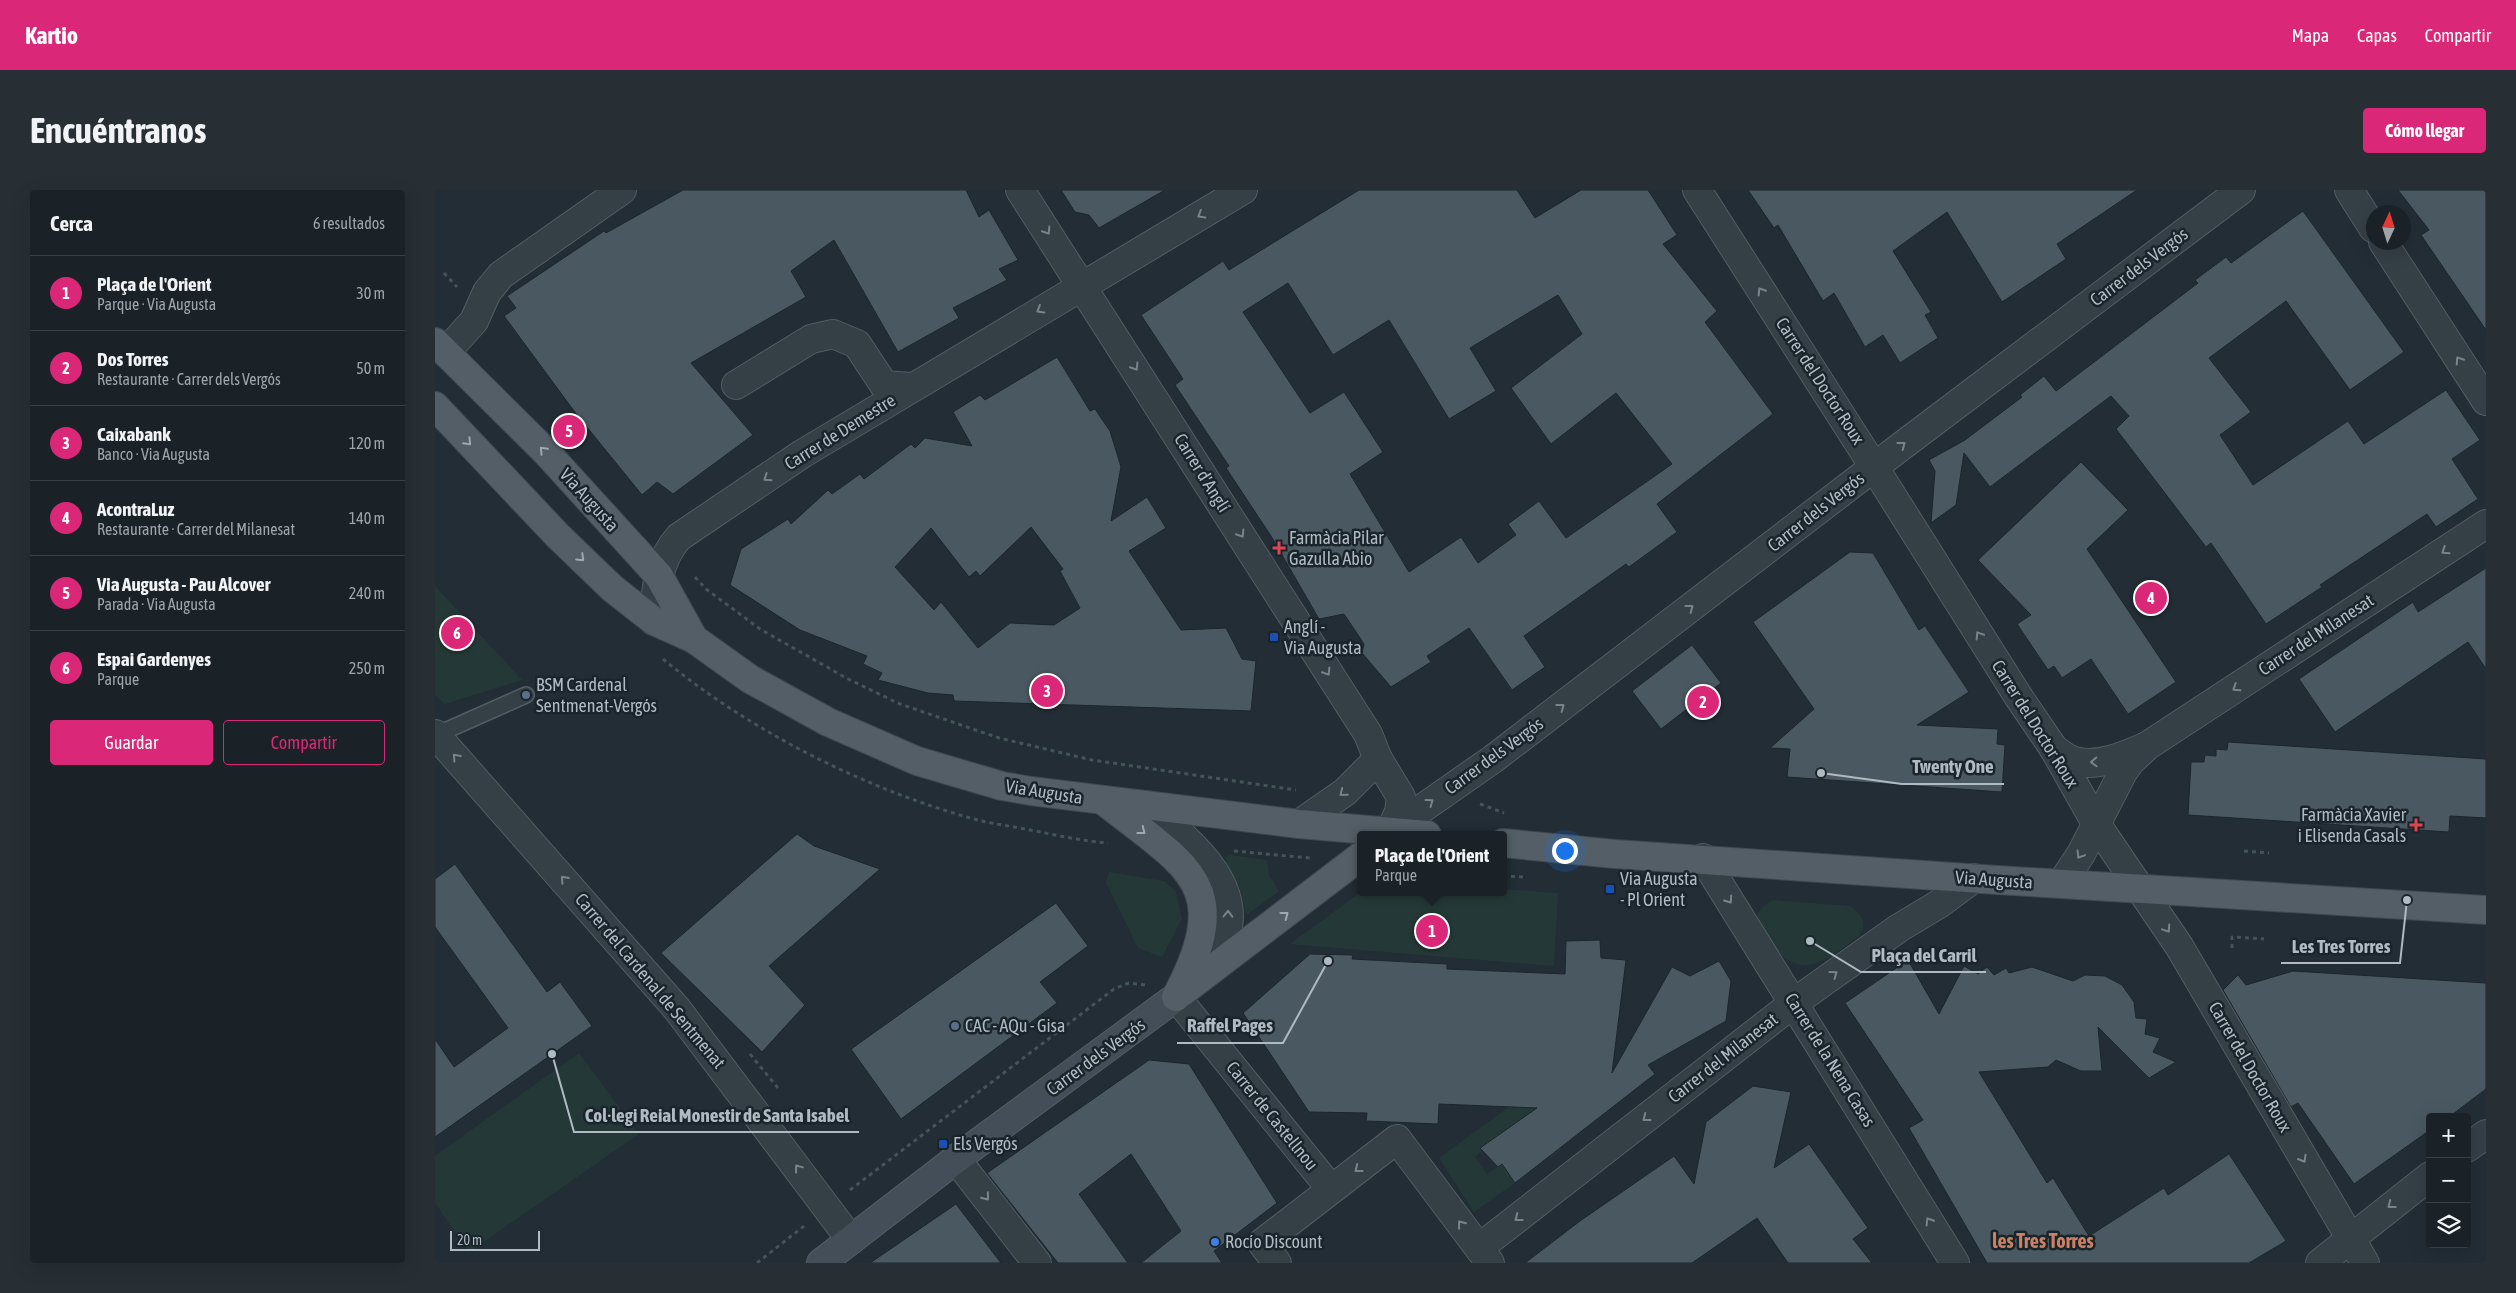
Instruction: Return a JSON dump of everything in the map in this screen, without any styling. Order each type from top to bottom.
[{"type":"main road","name":"Via Augusta","points":[[440,347],[546,452],[659,576],[694,639]]},
{"type":"main road","name":"Via Augusta","points":[[435,406],[565,542],[612,588],[654,621],[694,639],[750,679],[828,722],[917,761],[1002,786],[1104,801],[1368,831]]},
{"type":"main road","points":[[1104,801],[1173,854],[1199,889],[1204,906],[1201,942],[1176,996]]},
{"type":"main road","name":"Via Augusta","points":[[1507,843],[1615,854],[1703,858],[2061,884],[2486,910]]},
{"type":"main road","points":[[1176,996],[1357,859]]},
{"type":"street","name":"Via Augusta","points":[[440,347],[474,321],[493,282],[622,190]]},
{"type":"street","name":"Carrer d'Anglí","points":[[1020,190],[1368,734],[1378,759],[1401,797],[1399,812],[1389,831]]},
{"type":"street","name":"Carrer de Demestre","points":[[654,621],[659,576],[669,549],[679,537],[802,454],[1243,190]]},
{"type":"street","name":"Carrer del Doctor Roux","points":[[1697,190],[2018,696],[2054,749],[2097,825],[2179,946],[2365,1263]]},
{"type":"street","name":"Carrer dels Vergós","points":[[1391,831],[1493,759],[1874,467],[2241,190]]},
{"type":"street","points":[[2349,190],[2366,217]]},
{"type":"street","points":[[2388,250],[2486,400]]},
{"type":"street","points":[[736,385],[811,339],[833,334],[857,344],[884,385],[913,387]]},
{"type":"street","name":"Carrer del Milanesat","points":[[2061,884],[2097,825],[2123,772],[2131,761],[2147,746],[2486,524]]},
{"type":"street","name":"Carrer del Cardenal de Sentmenat","points":[[435,734],[677,1009],[816,1191],[851,1240]]},
{"type":"street","name":"Carrer del Milanesat","points":[[2054,749],[2074,761],[2088,762],[2115,759],[2147,746]]},
{"type":"street","points":[[1299,824],[1345,792],[1378,759]]},
{"type":"street","name":"Carrer dels Vergós","points":[[821,1263],[956,1159],[1176,996],[1204,972],[1215,958],[1223,944],[1228,922],[1228,904],[1222,884],[1196,848],[1145,805]]},
{"type":"street","name":"Carrer de la Nena Casas","points":[[1703,858],[1795,1002],[1955,1263]]},
{"type":"street","name":"Carrer del Milanesat","points":[[1485,1256],[1795,1002],[1899,928],[1939,904],[1974,878]]},
{"type":"street","name":"Carrer de Castellnou","points":[[1176,996],[1331,1189]]},
{"type":"street","points":[[2471,1145],[2486,1134]]},
{"type":"street","points":[[1277,1263],[1262,1242],[1397,1139],[1485,1256]]},
{"type":"street","points":[[956,1159],[1037,1263]]},
{"type":"street","points":[[2320,1263],[2349,1238],[2426,1179]]},
{"type":"lane","points":[[435,734],[526,695]]},
{"type":"path","points":[[444,273],[463,292]]},
{"type":"path","points":[[692,574],[706,589],[760,629],[848,679],[900,704],[999,738],[1092,760],[1297,790]]},
{"type":"path","points":[[2244,851],[2269,853]]},
{"type":"path","points":[[1263,853],[1300,856]]},
{"type":"path","points":[[2232,948],[2232,937],[2264,939]]},
{"type":"path","points":[[843,1195],[1114,989],[1129,983],[1148,986]]},
{"type":"path","points":[[757,1263],[810,1220]]},
{"type":"green space","points":[[435,586],[522,680],[445,704],[435,695]]},
{"type":"green space","points":[[1230,855],[1267,860],[1269,875],[1279,891],[1248,914],[1245,912],[1240,888],[1225,861],[1226,857]]},
{"type":"green space","points":[[1109,872],[1164,881],[1176,892],[1182,919],[1162,957],[1138,948],[1106,883]]},
{"type":"green space","points":[[1507,889],[1558,893],[1554,966],[1290,944],[1357,895],[1507,896]]},
{"type":"green space","points":[[1773,900],[1850,906],[1856,910],[1863,920],[1861,933],[1826,959],[1811,965],[1794,963],[1782,956],[1765,935],[1758,922],[1757,918],[1760,910]]},
{"type":"green space","points":[[579,1053],[639,1134],[469,1252],[435,1203],[435,1156]]},
{"type":"green space","points":[[1524,1096],[1562,1149],[1551,1157],[1524,1117],[1480,1148],[1482,1151],[1475,1157],[1487,1174],[1502,1164],[1515,1183],[1474,1212],[1439,1158]]},
{"type":"building","points":[[683,190],[966,190],[979,217],[989,210],[1018,260],[999,269],[1007,280],[953,308],[959,318],[898,352],[834,240],[791,271],[806,297],[691,363],[753,435],[673,494],[657,482],[642,495],[577,415],[504,316],[516,308],[507,296],[604,231],[606,233]]},
{"type":"building","points":[[1061,190],[1165,190],[1099,228],[1089,215],[1075,212]]},
{"type":"building","points":[[1359,190],[1517,190],[1535,218],[1581,190],[1648,190],[1677,235],[1663,244],[1717,311],[1705,322],[1773,414],[1657,504],[1677,532],[1629,567],[1626,564],[1524,636],[1545,667],[1512,690],[1469,628],[1427,656],[1431,662],[1391,687],[1362,653],[1364,644],[1344,614],[1319,619],[1271,536],[1226,468],[1229,466],[1175,385],[1183,379],[1141,315],[1223,261],[1229,270]],"holes":[[[1288,283],[1333,355],[1389,320],[1449,419],[1496,391],[1470,348],[1558,295],[1582,334],[1511,388],[1551,444],[1616,393],[1672,464],[1566,538],[1539,501],[1508,524],[1516,535],[1478,563],[1461,537],[1409,572],[1350,474],[1383,452],[1344,392],[1310,413],[1243,312]]]},
{"type":"building","points":[[1748,190],[2137,190],[2057,244],[2066,259],[2002,302],[1947,212],[1893,251],[1931,312],[1925,315],[1938,338],[1900,363],[1883,335],[1865,347],[1834,293],[1823,301],[1778,225],[1774,228]]},
{"type":"building","points":[[2398,190],[2486,190],[2486,330],[2421,235],[2429,230]]},
{"type":"building","points":[[2303,211],[2404,352],[2350,390],[2286,301],[2209,358],[2251,412],[2220,435],[2253,485],[2348,421],[2364,444],[2446,390],[2480,440],[2452,459],[2478,499],[2436,527],[2427,514],[2320,585],[2322,587],[2266,624],[2211,543],[2206,547],[2116,429],[2129,416],[2111,396],[1990,487],[1964,453],[1956,505],[1931,523],[1935,471],[1929,460],[1965,440],[2022,397],[2020,395],[2044,376],[2056,391],[2198,283],[2195,280],[2226,257],[2231,263]]},
{"type":"building","points":[[1057,357],[1090,411],[1095,409],[1110,431],[1121,467],[1111,521],[1147,497],[1166,528],[1129,551],[1181,630],[1226,628],[1242,659],[1256,661],[1251,711],[954,701],[953,695],[928,693],[878,680],[882,673],[863,664],[867,656],[800,630],[730,585],[741,549],[788,519],[791,524],[828,490],[832,494],[860,474],[864,479],[911,444],[915,448],[925,438],[972,446],[953,412],[980,395],[985,400]],"holes":[[[1031,527],[1063,569],[1060,571],[1080,608],[1054,625],[1010,623],[978,648],[941,602],[934,610],[895,567],[931,528],[969,577],[976,571],[980,576]]]},
{"type":"building","points":[[2081,462],[2128,510],[2087,549],[2176,682],[2128,714],[2091,659],[2062,678],[2054,666],[2048,670],[2017,624],[2031,615],[1978,560]]},
{"type":"building","points":[[1850,552],[1873,553],[1919,630],[1925,626],[1969,692],[1917,725],[1998,729],[1997,744],[2005,745],[2002,792],[1787,777],[1790,749],[1770,748],[1814,709],[1753,622]]},
{"type":"building","points":[[2486,568],[2486,669],[2468,642],[2335,732],[2299,679],[2413,602],[2418,612]]},
{"type":"building","points":[[1692,645],[1721,683],[1661,729],[1632,691]]},
{"type":"building","points":[[2228,742],[2486,759],[2486,818],[2450,816],[2449,832],[2188,815],[2191,762],[2204,762],[2205,755],[2216,756],[2216,749],[2227,750]]},
{"type":"building","points":[[797,834],[814,846],[880,869],[769,966],[805,1005],[762,1052],[661,953]]},
{"type":"building","points":[[455,864],[547,992],[560,982],[592,1026],[435,1137],[435,1039],[454,1067],[508,1028],[435,927],[435,879]]},
{"type":"building","name":"CAC - AQu - Gisa","points":[[1056,903],[1088,946],[1040,982],[1057,1003],[901,1119],[851,1049]]},
{"type":"building","points":[[1600,940],[1601,958],[1626,960],[1612,1073],[1672,967],[1690,976],[1719,961],[1731,981],[1726,1021],[1648,1065],[1655,1074],[1515,1183],[1502,1164],[1498,1167],[1480,1148],[1537,1108],[1439,1104],[1438,1124],[1366,1121],[1367,1113],[1309,1112],[1243,1013],[1310,954],[1353,955],[1352,959],[1447,964],[1447,969],[1565,974],[1566,941]]},
{"type":"building","points":[[1908,960],[1939,1014],[1964,966],[1978,974],[1987,967],[1994,975],[2006,968],[2009,973],[2032,967],[2073,981],[2085,975],[2105,976],[2122,985],[2134,1002],[2136,1018],[2147,1019],[2145,1034],[2160,1038],[2153,1052],[2176,1062],[2149,1078],[2098,1027],[2102,1071],[2081,1071],[2056,1060],[2048,1067],[1979,1072],[2047,1183],[2053,1178],[2089,1236],[2164,1188],[2168,1195],[2229,1154],[2286,1241],[2249,1263],[1987,1263],[1909,1128],[1923,1120],[1845,1003]]},
{"type":"building","points":[[2293,971],[2486,983],[2486,1089],[2454,1113],[2426,1113],[2426,1133],[2354,1184],[2298,1103],[2291,1107],[2223,990],[2238,975],[2246,985]]},
{"type":"building","points":[[1149,1060],[1189,1064],[1277,1203],[1214,1251],[1222,1263],[1141,1263],[1181,1231],[1131,1154],[1079,1194],[1128,1263],[1058,1263],[987,1173]]},
{"type":"building","points":[[1753,1086],[1791,1092],[1774,1168],[1809,1144],[1868,1228],[1853,1239],[1872,1263],[1788,1263],[1757,1218],[1692,1263],[1525,1263],[1580,1221],[1674,1156],[1694,1184],[1706,1122]]},
{"type":"building","points":[[956,1204],[1001,1263],[870,1263]]},
{"type":"place","name":"Via Augusta - Pau Alcover","points":[[569,431]]},
{"type":"place","name":"Farmàcia Pilar Gazulla Abio","points":[[1279,548]]},
{"type":"place","name":"AcontraLuz","points":[[2151,598]]},
{"type":"place","name":"Espai Gardenyes","points":[[457,633]]},
{"type":"place","name":"Anglí - Via Augusta","points":[[1274,637]]},
{"type":"place","name":"Caixabank","points":[[1047,691]]},
{"type":"place","name":"BSM Cardenal Sentmenat-Vergós","points":[[526,695]]},
{"type":"place","name":"Dos Torres","points":[[1703,702]]},
{"type":"place","name":"Twenty One","points":[[1821,773]]},
{"type":"place","name":"Farmàcia Xavier i Elisenda Casals","points":[[2416,825]]},
{"type":"place","name":"Via Augusta - Pl Orient","points":[[1610,889]]},
{"type":"place","name":"Les Tres Torres","points":[[2407,900]]},
{"type":"place","name":"Plaça de l'Orient","points":[[1432,931]]},
{"type":"place","name":"Plaça del Carril","points":[[1810,941]]},
{"type":"place","name":"Raffel Pages","points":[[1328,961]]},
{"type":"place","name":"CAC - AQu - Gisa","points":[[955,1026]]},
{"type":"place","name":"Col·legi Reial Monestir de Santa Isabel","points":[[552,1054]]},
{"type":"place","name":"Els Vergós","points":[[943,1144]]},
{"type":"place","name":"Rocío Discount","points":[[1215,1242]]},
{"type":"district","name":"les Tres Torres","points":[[2043,1241]]}]
